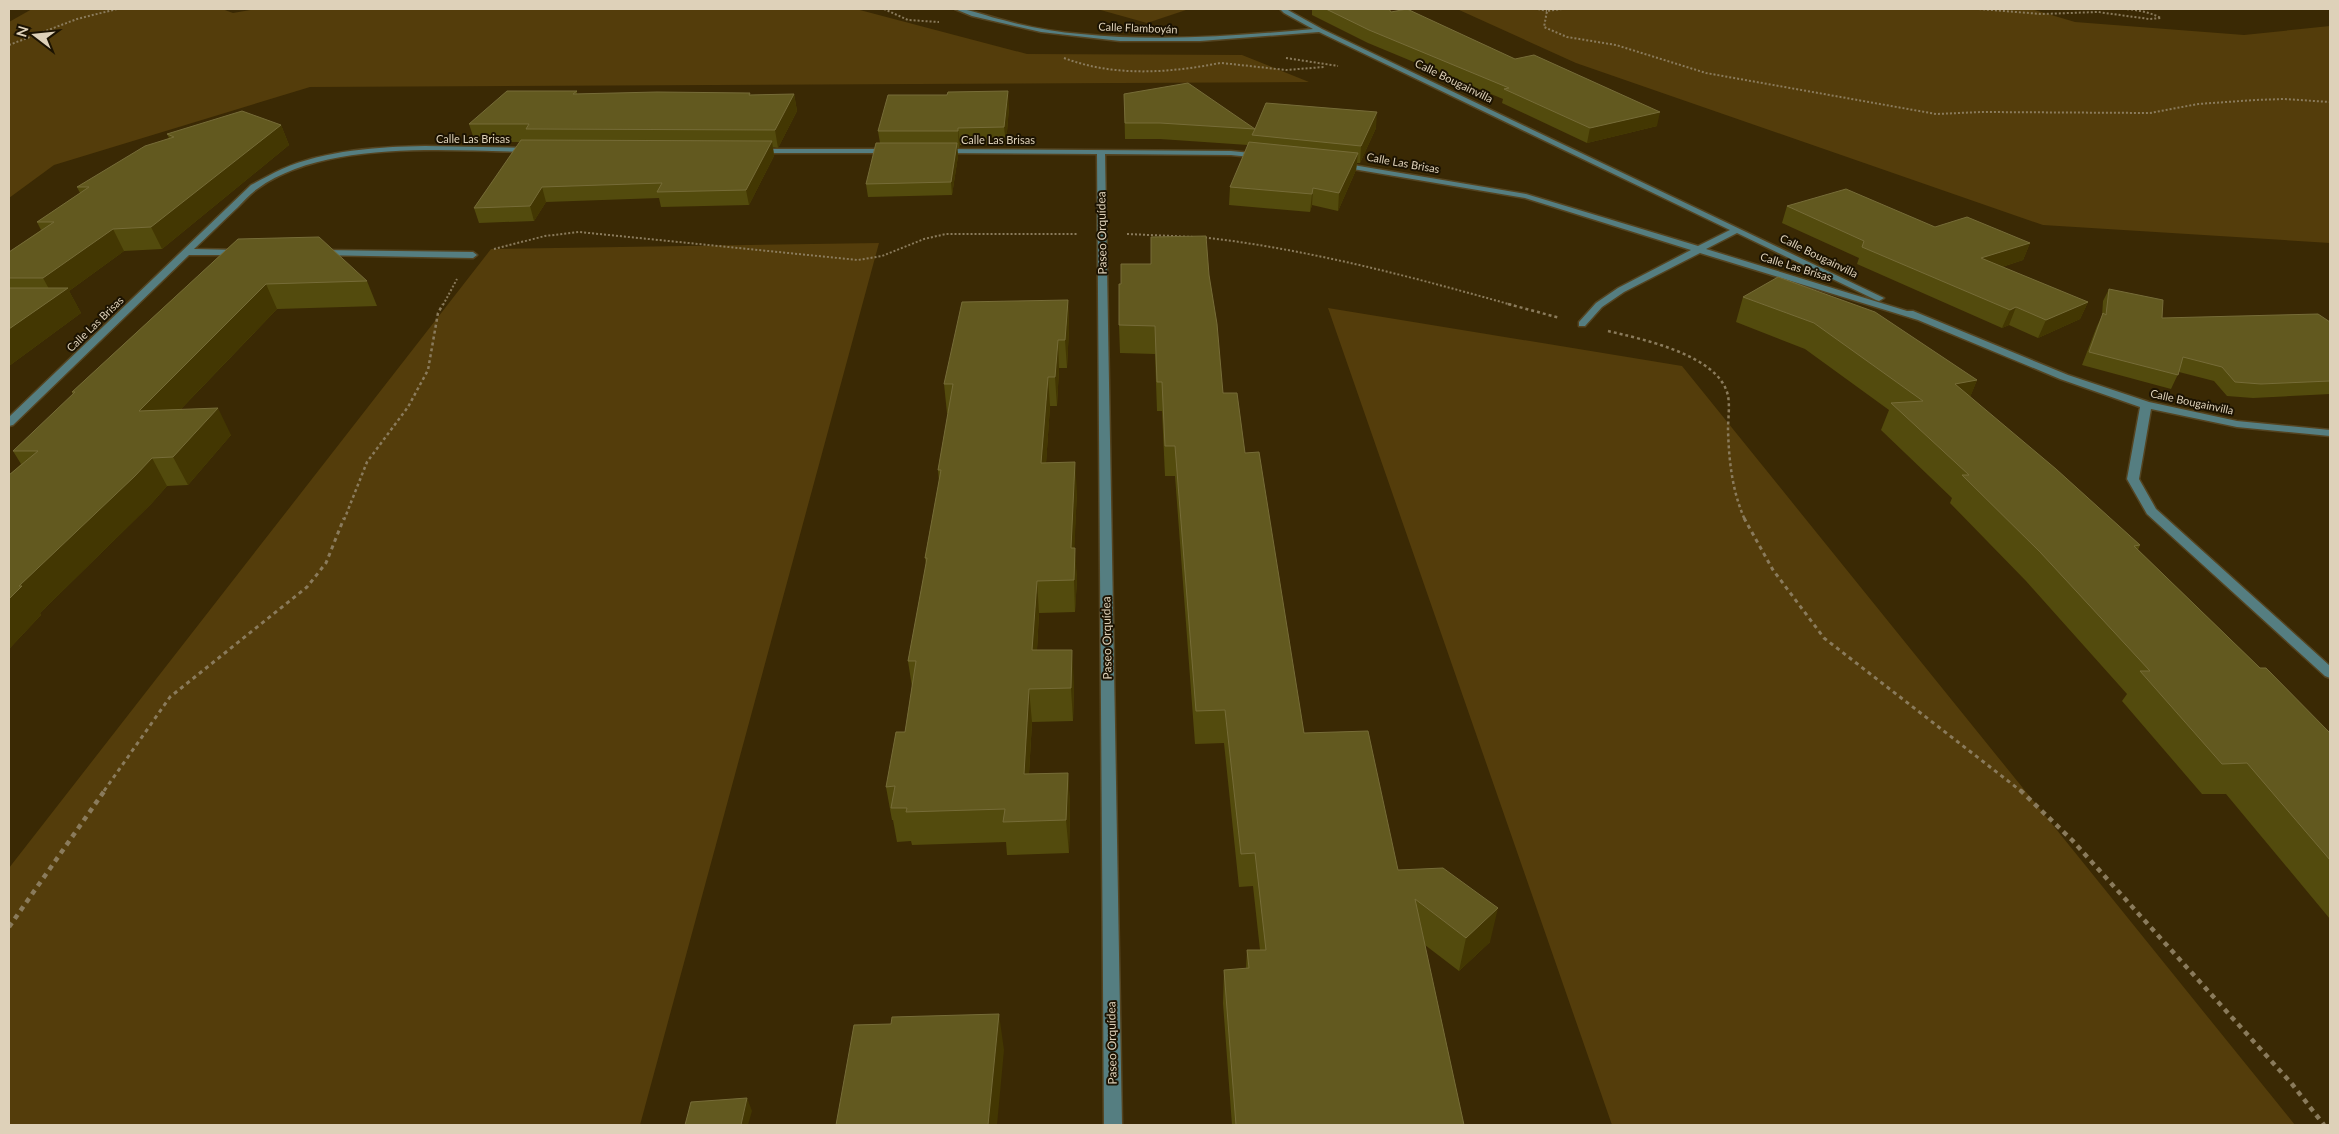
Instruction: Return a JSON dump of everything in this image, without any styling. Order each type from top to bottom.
[{"type":"street","name":"Calle Flamboyán","points":[[958,9],[1031,29],[1120,39],[1219,40],[1320,30]]},
{"type":"street","name":"Calle Bougainvilla","points":[[1283,9],[1320,30],[1917,317],[2064,377],[2146,405],[2237,424],[2330,433]]},
{"type":"street","name":"Calle Las Brisas","points":[[9,423],[254,187],[272,176],[298,165],[335,156],[389,150],[537,150]]},
{"type":"street","points":[[745,151],[903,151]]},
{"type":"street","name":"Calle Las Brisas","points":[[932,151],[1231,153],[1269,157]]},
{"type":"street","name":"Paseo Orquídea","points":[[1101,151],[1113,1125]]},
{"type":"street","name":"Calle Las Brisas","points":[[1334,164],[1362,167],[1526,196],[1917,317]]},
{"type":"street","points":[[1582,324],[1599,305],[1621,290],[1696,249],[1736,230]]},
{"type":"street","points":[[186,252],[254,253]]},
{"type":"street","points":[[312,253],[473,255]]},
{"type":"street","points":[[2146,405],[2133,479],[2152,511],[2330,673]]},
{"type":"path","points":[[9,45],[77,19],[117,9]]},
{"type":"path","points":[[262,9],[272,9]]},
{"type":"path","points":[[493,9],[567,9]]},
{"type":"path","points":[[1538,9],[1547,11],[1562,9]]},
{"type":"path","points":[[1979,9],[2041,14],[2098,12],[2149,19],[2161,18],[2155,14],[2138,10],[2070,9]]},
{"type":"path","points":[[1547,11],[1544,27],[1567,37],[1616,45],[1706,73],[1936,114],[1982,112],[2048,114],[2150,113],[2198,104],[2255,100],[2284,99],[2330,102]]},
{"type":"path","points":[[1222,62],[1270,69],[1299,70],[1327,66]]},
{"type":"path","points":[[9,927],[170,697],[300,592],[326,563],[367,462],[408,406],[428,370],[438,313],[473,255]]},
{"type":"path","points":[[1716,377],[1728,395],[1729,464],[1736,495],[1748,525],[1773,568],[1814,626],[1824,638],[2026,795],[2072,840],[2292,1084],[2324,1125]]},
{"type":"shaded area","points":[[32,9],[222,9],[233,13],[256,9],[856,9],[1027,54],[1242,55],[1309,82],[310,87],[54,165],[9,198],[9,22]]},
{"type":"shaded area","points":[[1097,9],[1189,9],[1147,23]]},
{"type":"shaded area","points":[[1457,9],[2031,9],[2075,22],[2244,35],[2330,26],[2330,243],[2043,225],[1576,63]]},
{"type":"shaded area","points":[[879,243],[640,1125],[9,1125],[9,868],[491,249]]},
{"type":"shaded area","points":[[1328,308],[1682,366],[2295,1125],[1612,1125]]},
{"type":"building","points":[[1326,9],[1389,9],[1391,12],[1407,9],[1515,59],[1534,55],[1660,112],[1590,128],[1504,89],[1509,88],[1369,30]]},
{"type":"building","points":[[1188,83],[1255,129],[1160,123],[1125,123],[1124,94]]},
{"type":"building","points":[[507,91],[577,91],[573,94],[657,92],[750,93],[749,95],[794,94],[775,130],[526,129],[529,124],[469,124]]},
{"type":"building","points":[[1008,91],[1004,127],[958,128],[958,131],[878,131],[888,95],[947,95],[948,92]]},
{"type":"building","points":[[1266,103],[1377,112],[1361,146],[1252,135]]},
{"type":"building","points":[[242,111],[281,125],[151,227],[113,229],[43,278],[9,278],[9,252],[54,222],[37,222],[89,187],[77,187],[145,146],[174,137],[167,134]]},
{"type":"building","points":[[521,140],[772,141],[746,190],[657,192],[662,183],[542,187],[530,206],[474,208]]},
{"type":"building","points":[[1249,142],[1358,153],[1339,193],[1313,188],[1312,194],[1230,187]]},
{"type":"building","points":[[876,143],[957,143],[951,182],[866,184]]},
{"type":"building","points":[[1846,189],[1935,227],[1967,217],[2030,243],[1981,258],[2088,302],[2046,320],[2016,307],[2010,310],[1862,247],[1864,241],[1787,206]]},
{"type":"building","points":[[1206,236],[1223,393],[1237,393],[1245,453],[1259,452],[1304,733],[1368,731],[1398,870],[1443,868],[1498,908],[1466,938],[1415,899],[1464,1125],[1236,1125],[1224,970],[1249,968],[1247,950],[1266,950],[1255,853],[1241,854],[1225,710],[1196,711],[1175,446],[1165,446],[1162,382],[1157,382],[1155,326],[1119,325],[1121,264],[1151,264],[1151,237]]},
{"type":"building","points":[[319,237],[367,281],[266,284],[139,411],[218,408],[173,457],[152,458],[19,586],[22,586],[9,599],[9,475],[38,451],[13,451],[75,392],[72,392],[238,239]]},
{"type":"building","points":[[1778,277],[1875,312],[1977,380],[1955,384],[2056,469],[2140,545],[2134,546],[2260,668],[2266,668],[2330,733],[2330,860],[2247,763],[2222,764],[2140,671],[2150,671],[2040,552],[1962,475],[1969,475],[1891,403],[1923,401],[1814,323],[1743,297]]},
{"type":"building","points":[[9,288],[68,288],[9,329]]},
{"type":"building","points":[[2109,289],[2163,300],[2162,318],[2318,314],[2330,322],[2330,381],[2261,384],[2235,382],[2222,367],[2183,357],[2178,375],[2089,352],[2103,313],[2106,315]]},
{"type":"building","points":[[1068,300],[1065,340],[1058,340],[1055,377],[1048,377],[1041,463],[1075,462],[1071,548],[1075,548],[1074,580],[1037,581],[1032,650],[1072,650],[1071,688],[1029,689],[1024,774],[1068,773],[1066,820],[1003,822],[1005,809],[906,812],[907,808],[891,808],[895,786],[886,787],[896,732],[905,732],[916,661],[908,661],[927,558],[925,558],[941,470],[938,470],[953,384],[944,384],[962,302]]},
{"type":"building","points":[[999,1014],[988,1125],[836,1125],[854,1025],[891,1024],[892,1017]]},
{"type":"building","points":[[747,1098],[741,1125],[685,1125],[691,1102]]}]
